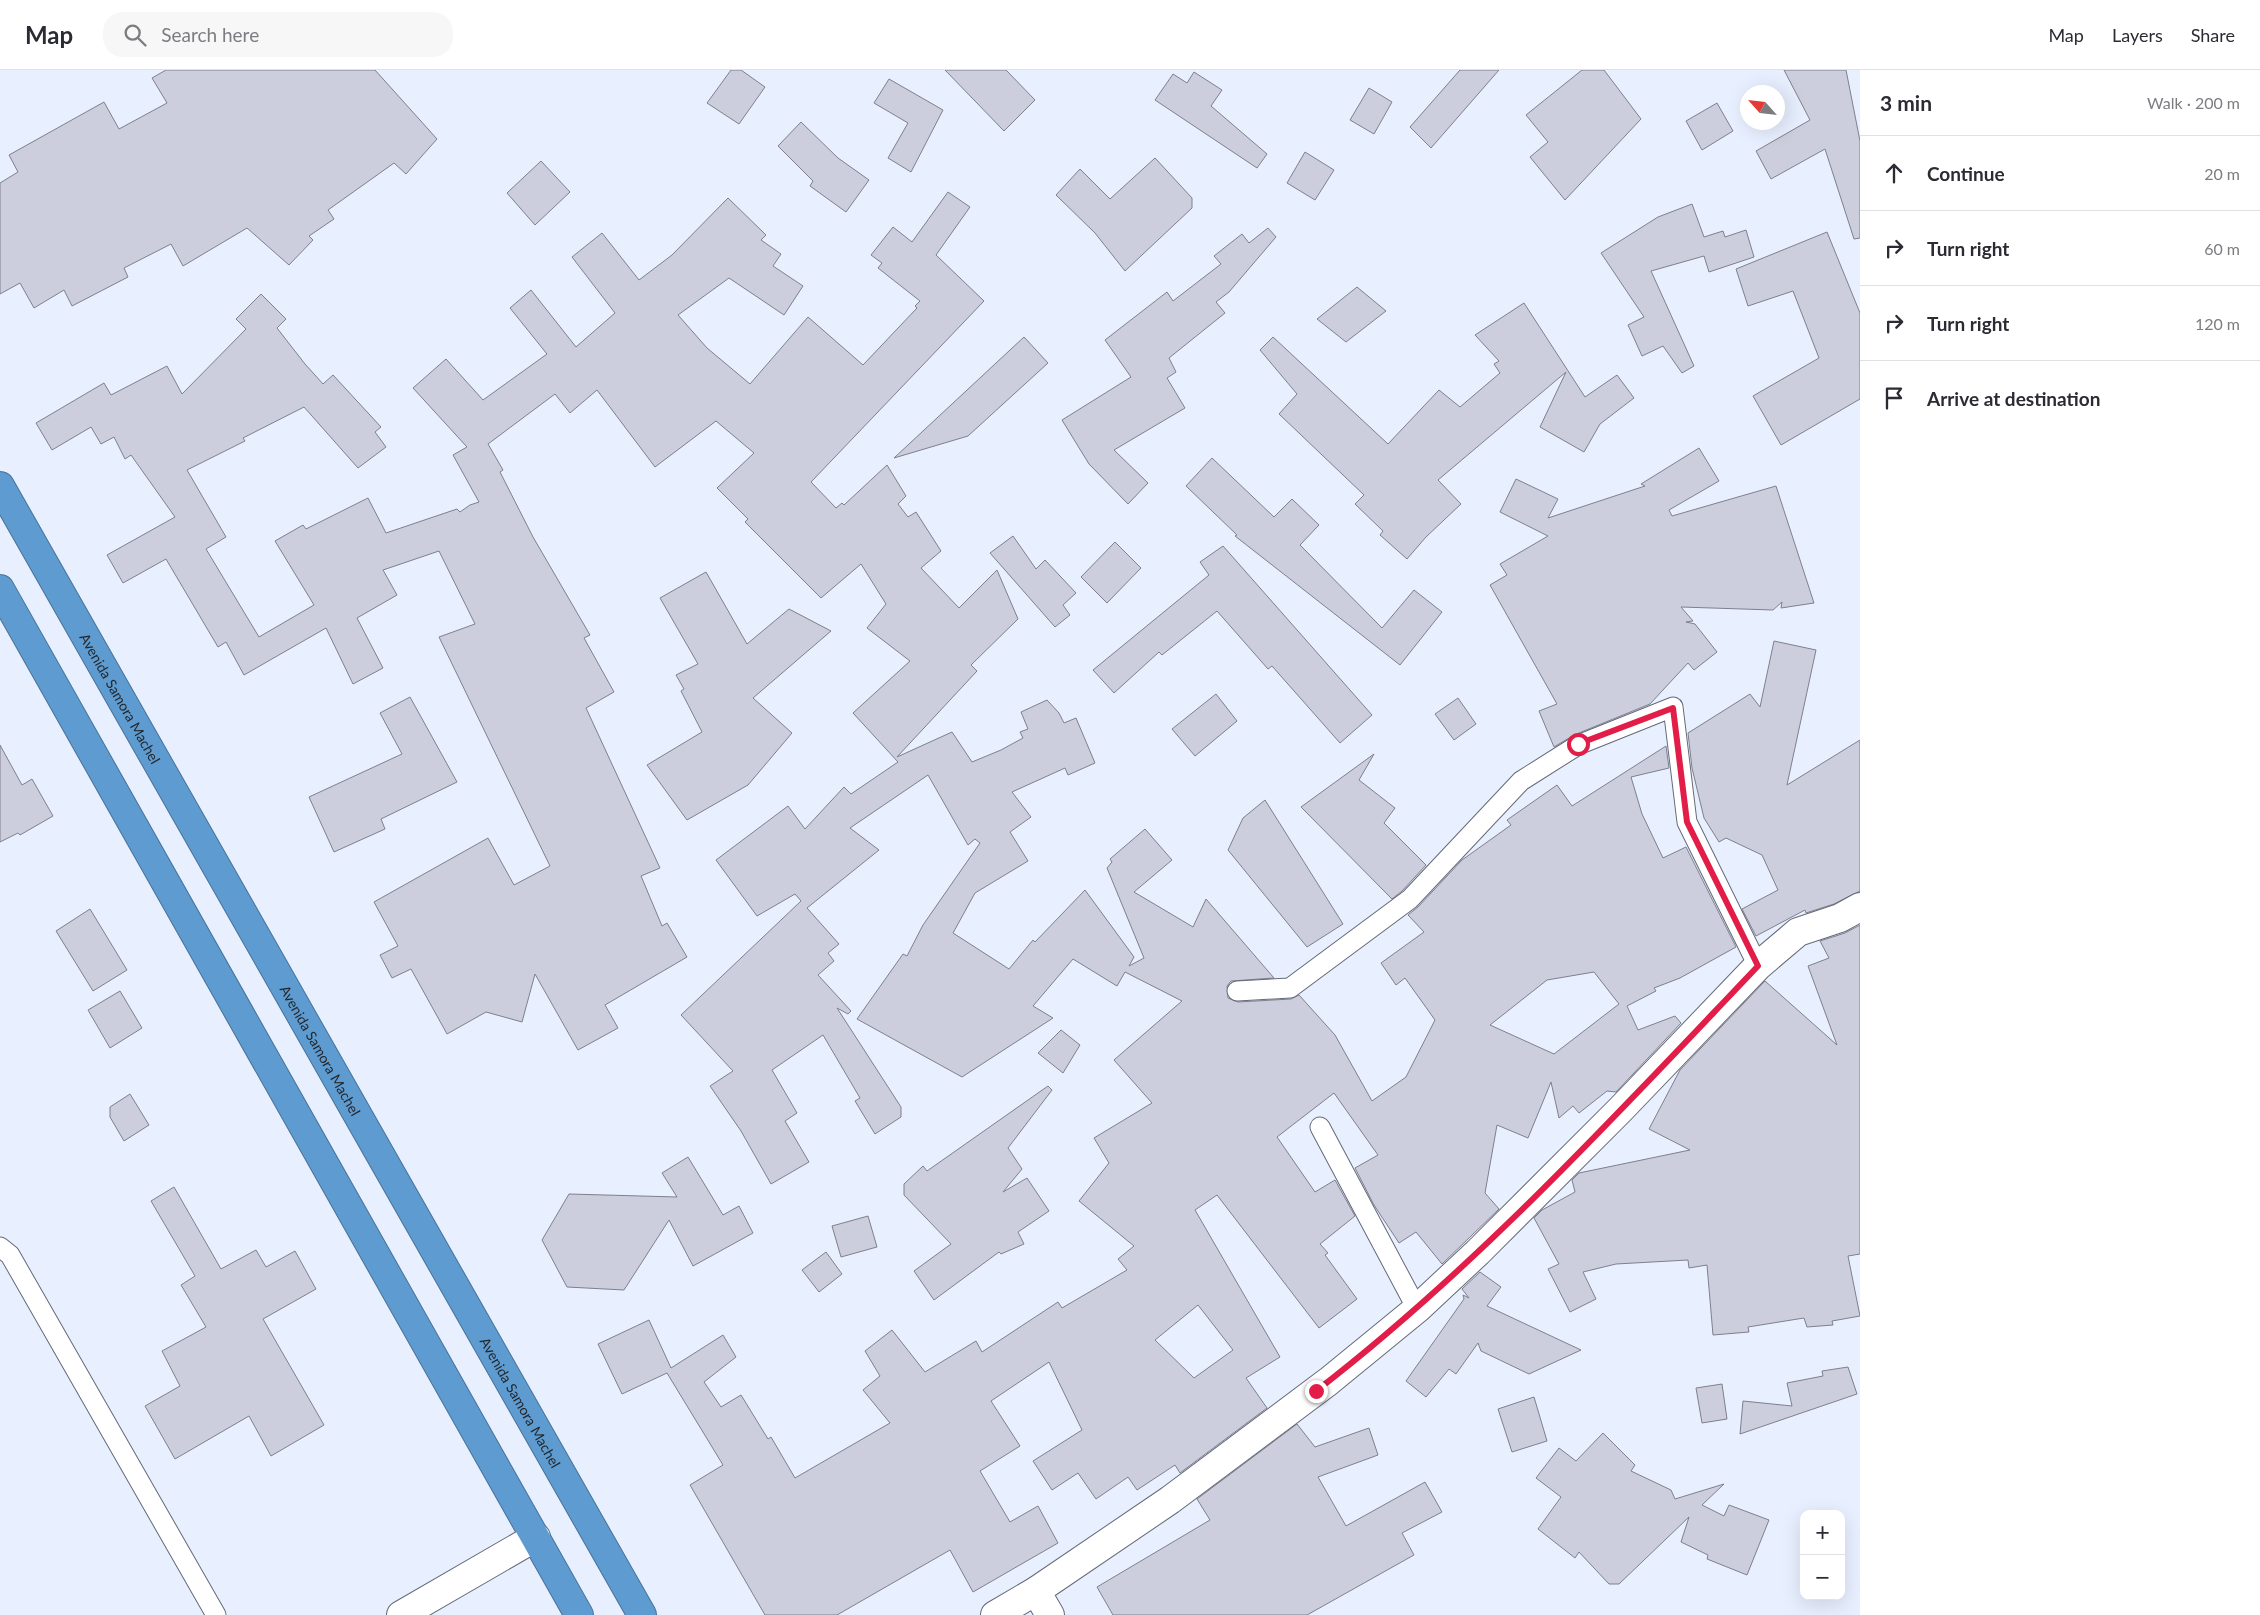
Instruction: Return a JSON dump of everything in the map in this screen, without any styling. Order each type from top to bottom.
[{"type":"highway","name":"Avenida Samora Machel","points":[[0,486],[642,1615]]},
{"type":"highway","points":[[0,589],[579,1615]]},
{"type":"street","points":[[995,1615],[1036,1591],[1170,1500],[1323,1386],[1416,1309],[1478,1252],[1621,1109],[1758,966],[1798,932],[1840,918],[1860,907]]},
{"type":"street","points":[[401,1615],[536,1537]]},
{"type":"street","points":[[1036,1591],[1050,1615]]},
{"type":"lane","points":[[1237,991],[1290,988],[1410,899],[1521,781],[1578,744],[1673,708],[1687,822],[1758,966]]},
{"type":"lane","points":[[1320,1127],[1416,1309]]},
{"type":"lane","points":[[0,1247],[10,1255],[216,1615]]},
{"type":"building","points":[[166,70],[375,70],[437,139],[406,174],[394,163],[328,210],[334,219],[309,236],[313,240],[289,265],[247,228],[183,266],[171,244],[124,268],[128,277],[72,306],[64,290],[34,308],[20,283],[0,294],[0,183],[18,172],[9,155],[104,102],[119,129],[167,103],[152,78]]},
{"type":"building","points":[[731,70],[741,70],[765,87],[739,124],[707,103]]},
{"type":"building","points":[[945,70],[1006,70],[1035,100],[1004,131]]},
{"type":"building","points":[[1460,70],[1499,70],[1431,148],[1410,127]]},
{"type":"building","points":[[1582,70],[1604,70],[1641,119],[1565,200],[1530,157],[1548,142],[1526,115]]},
{"type":"building","points":[[1784,70],[1846,70],[1860,141],[1860,238],[1854,239],[1825,149],[1771,179],[1756,151],[1810,120]]},
{"type":"building","points":[[1194,72],[1222,90],[1211,106],[1267,154],[1257,168],[1155,100],[1173,74],[1187,83]]},
{"type":"building","points":[[889,79],[943,110],[911,172],[888,158],[908,123],[874,103]]},
{"type":"building","points":[[1369,88],[1392,102],[1374,134],[1350,120]]},
{"type":"building","points":[[1717,103],[1733,131],[1702,150],[1686,121]]},
{"type":"building","points":[[801,122],[838,158],[869,180],[846,212],[810,186],[813,181],[778,146]]},
{"type":"building","points":[[1305,152],[1334,170],[1315,200],[1287,183]]},
{"type":"building","points":[[1155,158],[1192,198],[1192,208],[1125,271],[1095,233],[1056,195],[1080,169],[1110,199]]},
{"type":"building","points":[[541,161],[570,192],[535,225],[507,193]]},
{"type":"building","points":[[948,192],[970,207],[936,255],[984,301],[811,482],[836,508],[842,503],[844,505],[887,465],[906,496],[898,504],[908,517],[916,512],[941,551],[921,568],[959,608],[997,570],[1018,619],[971,665],[977,671],[897,757],[952,732],[972,762],[1023,738],[1020,732],[1028,729],[1021,712],[1047,700],[1059,713],[1064,723],[1076,718],[1095,763],[1068,775],[1065,768],[1012,792],[1031,817],[1010,832],[1028,861],[975,893],[953,933],[1009,969],[1033,940],[1035,942],[1085,890],[1134,957],[1129,966],[1144,958],[1107,868],[1112,862],[1110,859],[1145,829],[1172,860],[1134,892],[1193,927],[1206,899],[1274,978],[1231,981],[1227,986],[1228,998],[1238,1002],[1291,999],[1299,995],[1335,1035],[1372,1101],[1406,1077],[1435,1020],[1405,978],[1396,985],[1381,963],[1424,932],[1408,915],[1418,907],[1462,860],[1511,825],[1507,820],[1557,785],[1572,806],[1666,746],[1669,768],[1631,777],[1642,814],[1663,858],[1686,847],[1736,947],[1680,978],[1654,988],[1656,991],[1627,1006],[1638,1030],[1675,1016],[1681,1023],[1616,1092],[1607,1091],[1579,1113],[1573,1106],[1559,1118],[1551,1082],[1528,1138],[1497,1125],[1485,1193],[1499,1209],[1442,1264],[1416,1232],[1399,1243],[1374,1205],[1355,1168],[1378,1155],[1334,1093],[1277,1137],[1315,1192],[1335,1180],[1355,1216],[1320,1244],[1328,1253],[1325,1255],[1357,1299],[1319,1328],[1217,1195],[1195,1210],[1280,1357],[1246,1378],[1267,1408],[1180,1473],[1175,1465],[1137,1490],[1128,1477],[1096,1499],[1078,1473],[1052,1490],[1033,1461],[1082,1430],[1049,1362],[991,1401],[1020,1446],[980,1471],[1010,1522],[1038,1506],[1058,1543],[973,1592],[950,1550],[837,1615],[765,1615],[690,1485],[723,1465],[667,1373],[622,1394],[598,1344],[649,1320],[671,1368],[723,1335],[736,1357],[704,1382],[721,1407],[741,1395],[768,1439],[771,1437],[795,1478],[890,1423],[863,1390],[880,1376],[865,1351],[892,1330],[925,1372],[976,1341],[982,1352],[1058,1302],[1062,1308],[1127,1270],[1118,1259],[1134,1246],[1079,1201],[1109,1163],[1094,1138],[1152,1103],[1114,1060],[1182,1001],[1125,972],[1117,986],[1073,959],[1033,1006],[1053,1018],[962,1077],[857,1019],[903,954],[907,956],[923,925],[980,843],[975,839],[968,845],[928,775],[850,828],[879,850],[807,908],[839,944],[828,953],[834,961],[818,975],[851,1011],[848,1014],[837,1008],[901,1107],[901,1117],[875,1134],[855,1101],[860,1098],[823,1035],[772,1070],[797,1113],[785,1121],[809,1162],[771,1184],[741,1131],[710,1086],[733,1071],[681,1015],[801,901],[795,894],[757,916],[716,860],[788,806],[805,829],[844,787],[851,794],[898,762],[853,713],[910,661],[867,628],[886,604],[861,564],[821,598],[745,522],[748,519],[717,488],[754,453],[716,421],[655,467],[597,390],[570,413],[555,394],[488,444],[503,470],[500,472],[533,537],[590,635],[584,638],[614,692],[586,708],[660,868],[641,876],[662,926],[667,923],[687,957],[605,1005],[618,1028],[578,1050],[535,974],[522,1022],[486,1012],[447,1034],[411,969],[392,978],[380,955],[398,946],[374,902],[488,838],[514,885],[550,866],[439,637],[475,624],[439,551],[383,570],[397,595],[357,618],[383,668],[353,684],[326,628],[244,675],[226,642],[218,647],[166,559],[123,583],[107,555],[175,517],[131,455],[125,459],[114,437],[101,444],[91,427],[52,450],[36,423],[104,383],[111,395],[167,366],[182,394],[246,329],[236,319],[261,294],[286,319],[277,328],[305,364],[323,384],[333,375],[381,427],[375,432],[386,447],[358,468],[304,407],[243,438],[245,441],[187,470],[226,537],[206,549],[259,637],[314,605],[275,541],[303,525],[306,529],[368,498],[386,533],[457,509],[460,512],[470,505],[479,502],[453,455],[467,447],[413,388],[446,359],[483,400],[547,354],[510,308],[531,290],[576,347],[615,313],[572,257],[602,233],[639,280],[672,255],[728,198],[766,235],[761,240],[781,254],[773,266],[803,286],[784,315],[729,278],[678,315],[707,348],[750,384],[808,317],[863,365],[917,308],[915,306],[920,301],[878,268],[882,263],[871,255],[893,227],[912,242]],"holes":[[[1594,972],[1619,1004],[1554,1054],[1490,1025],[1547,980]],[[1198,1305],[1233,1350],[1194,1378],[1155,1340]]]},
{"type":"building","points":[[1692,204],[1704,237],[1723,231],[1725,237],[1746,230],[1754,257],[1709,272],[1704,256],[1651,271],[1694,366],[1682,373],[1663,346],[1642,356],[1628,325],[1644,317],[1601,253],[1658,217]]},
{"type":"building","points":[[1268,228],[1276,237],[1229,292],[1216,302],[1225,313],[1169,358],[1176,372],[1167,378],[1185,408],[1114,450],[1148,483],[1128,504],[1089,464],[1062,420],[1131,377],[1105,340],[1167,292],[1173,301],[1221,264],[1214,256],[1242,234],[1249,243]]},
{"type":"building","points":[[1827,232],[1860,313],[1860,399],[1781,445],[1753,396],[1819,358],[1793,291],[1748,306],[1736,269]]},
{"type":"building","points":[[1357,287],[1386,311],[1346,342],[1317,319]]},
{"type":"building","points":[[1524,303],[1585,397],[1617,375],[1634,398],[1600,424],[1584,452],[1540,427],[1566,372],[1438,480],[1461,504],[1426,537],[1407,559],[1380,535],[1383,531],[1355,504],[1364,495],[1279,414],[1297,394],[1260,350],[1273,337],[1388,444],[1439,390],[1460,407],[1500,373],[1494,364],[1499,361],[1475,335]]},
{"type":"building","points":[[1024,337],[1048,363],[968,436],[894,458]]},
{"type":"building","points":[[1699,448],[1719,481],[1669,510],[1672,516],[1776,486],[1814,603],[1781,608],[1782,602],[1773,610],[1681,607],[1693,621],[1686,622],[1695,624],[1717,652],[1694,670],[1688,663],[1650,704],[1574,735],[1554,747],[1539,711],[1557,704],[1490,585],[1507,575],[1500,564],[1548,536],[1500,512],[1516,479],[1558,499],[1548,518],[1645,486],[1641,484]]},
{"type":"building","points":[[1212,458],[1274,517],[1292,499],[1319,525],[1300,545],[1382,628],[1414,590],[1442,612],[1400,665],[1235,536],[1237,535],[1186,486]]},
{"type":"building","points":[[1013,536],[1036,569],[1045,560],[1076,593],[1063,605],[1070,615],[1055,627],[990,553]]},
{"type":"building","points":[[1115,542],[1141,568],[1107,603],[1081,577]]},
{"type":"building","points":[[1223,546],[1372,715],[1340,743],[1272,666],[1268,669],[1217,611],[1162,655],[1159,652],[1114,693],[1093,670],[1209,575],[1200,562]]},
{"type":"building","points":[[706,572],[747,644],[789,609],[831,631],[753,698],[792,733],[748,785],[687,820],[647,765],[702,732],[681,691],[684,689],[676,675],[698,664],[660,598]]},
{"type":"building","points":[[1774,641],[1816,650],[1787,785],[1860,740],[1860,891],[1834,904],[1806,913],[1805,910],[1756,936],[1742,909],[1778,890],[1762,855],[1726,838],[1719,842],[1704,818],[1692,768],[1688,733],[1750,694],[1760,707]]},
{"type":"building","points":[[1216,694],[1237,721],[1195,756],[1172,729]]},
{"type":"building","points":[[410,697],[457,782],[381,819],[385,829],[334,852],[309,797],[402,754],[380,713]]},
{"type":"building","points":[[1458,698],[1476,724],[1454,740],[1435,714]]},
{"type":"building","points":[[0,745],[22,785],[32,779],[53,816],[20,835],[18,833],[0,842]]},
{"type":"building","points":[[1374,754],[1359,780],[1395,808],[1384,823],[1426,865],[1392,899],[1301,807]]},
{"type":"building","points":[[1265,800],[1343,924],[1307,947],[1228,850],[1243,818]]},
{"type":"building","points":[[90,909],[127,970],[93,991],[56,931]]},
{"type":"building","points":[[1860,925],[1860,1254],[1848,1256],[1860,1316],[1832,1321],[1833,1325],[1807,1327],[1804,1318],[1748,1327],[1749,1332],[1713,1335],[1707,1265],[1689,1268],[1688,1260],[1616,1264],[1583,1272],[1596,1299],[1570,1312],[1548,1269],[1559,1264],[1534,1218],[1542,1210],[1575,1192],[1572,1180],[1579,1173],[1690,1150],[1649,1129],[1680,1070],[1765,981],[1837,1045],[1808,966],[1829,958],[1820,941],[1845,933]]},
{"type":"building","points":[[120,991],[142,1028],[110,1048],[88,1010]]},
{"type":"building","points":[[1061,1030],[1080,1045],[1063,1073],[1038,1053]]},
{"type":"building","points":[[1048,1086],[1052,1090],[1008,1148],[1022,1169],[1003,1192],[1027,1178],[1049,1211],[1018,1232],[1024,1244],[1001,1254],[999,1252],[934,1300],[914,1271],[951,1244],[904,1195],[904,1184],[923,1166],[927,1171]]},
{"type":"building","points":[[130,1094],[149,1125],[124,1141],[110,1117],[110,1107]]},
{"type":"building","points":[[688,1157],[723,1215],[739,1206],[753,1233],[693,1266],[669,1220],[624,1290],[567,1287],[542,1240],[569,1194],[677,1197],[662,1173]]},
{"type":"building","points":[[174,1187],[221,1269],[256,1250],[266,1267],[295,1251],[316,1289],[263,1319],[324,1425],[271,1456],[249,1416],[175,1459],[145,1406],[180,1386],[162,1351],[206,1327],[181,1285],[195,1276],[151,1201]]},
{"type":"building","points":[[868,1216],[877,1247],[841,1257],[832,1226]]},
{"type":"building","points":[[826,1252],[842,1274],[819,1292],[802,1270]]},
{"type":"building","points":[[1480,1272],[1501,1287],[1487,1306],[1581,1350],[1529,1374],[1481,1351],[1478,1343],[1456,1374],[1449,1369],[1426,1397],[1406,1381],[1464,1299],[1463,1295],[1469,1298],[1462,1289]]},
{"type":"building","points":[[1848,1367],[1857,1394],[1740,1434],[1743,1401],[1792,1406],[1787,1383],[1823,1376],[1822,1371]]},
{"type":"building","points":[[1722,1384],[1727,1419],[1702,1423],[1696,1388]]},
{"type":"building","points":[[1534,1397],[1547,1441],[1512,1452],[1498,1409]]},
{"type":"building","points":[[1297,1424],[1315,1447],[1369,1428],[1378,1455],[1318,1477],[1346,1526],[1425,1482],[1442,1512],[1402,1533],[1414,1555],[1307,1615],[1113,1615],[1097,1587],[1210,1520],[1197,1499]]},
{"type":"building","points":[[1603,1433],[1635,1465],[1631,1471],[1671,1490],[1675,1499],[1724,1484],[1702,1505],[1724,1516],[1729,1505],[1769,1520],[1747,1575],[1707,1559],[1708,1555],[1681,1542],[1689,1517],[1619,1584],[1609,1584],[1579,1552],[1575,1558],[1538,1529],[1561,1497],[1536,1478],[1559,1448],[1576,1461]]},
{"type":"route","points":[[1316,1391],[1416,1309],[1478,1252],[1621,1109],[1758,966],[1687,822],[1673,708],[1578,744]]}]
